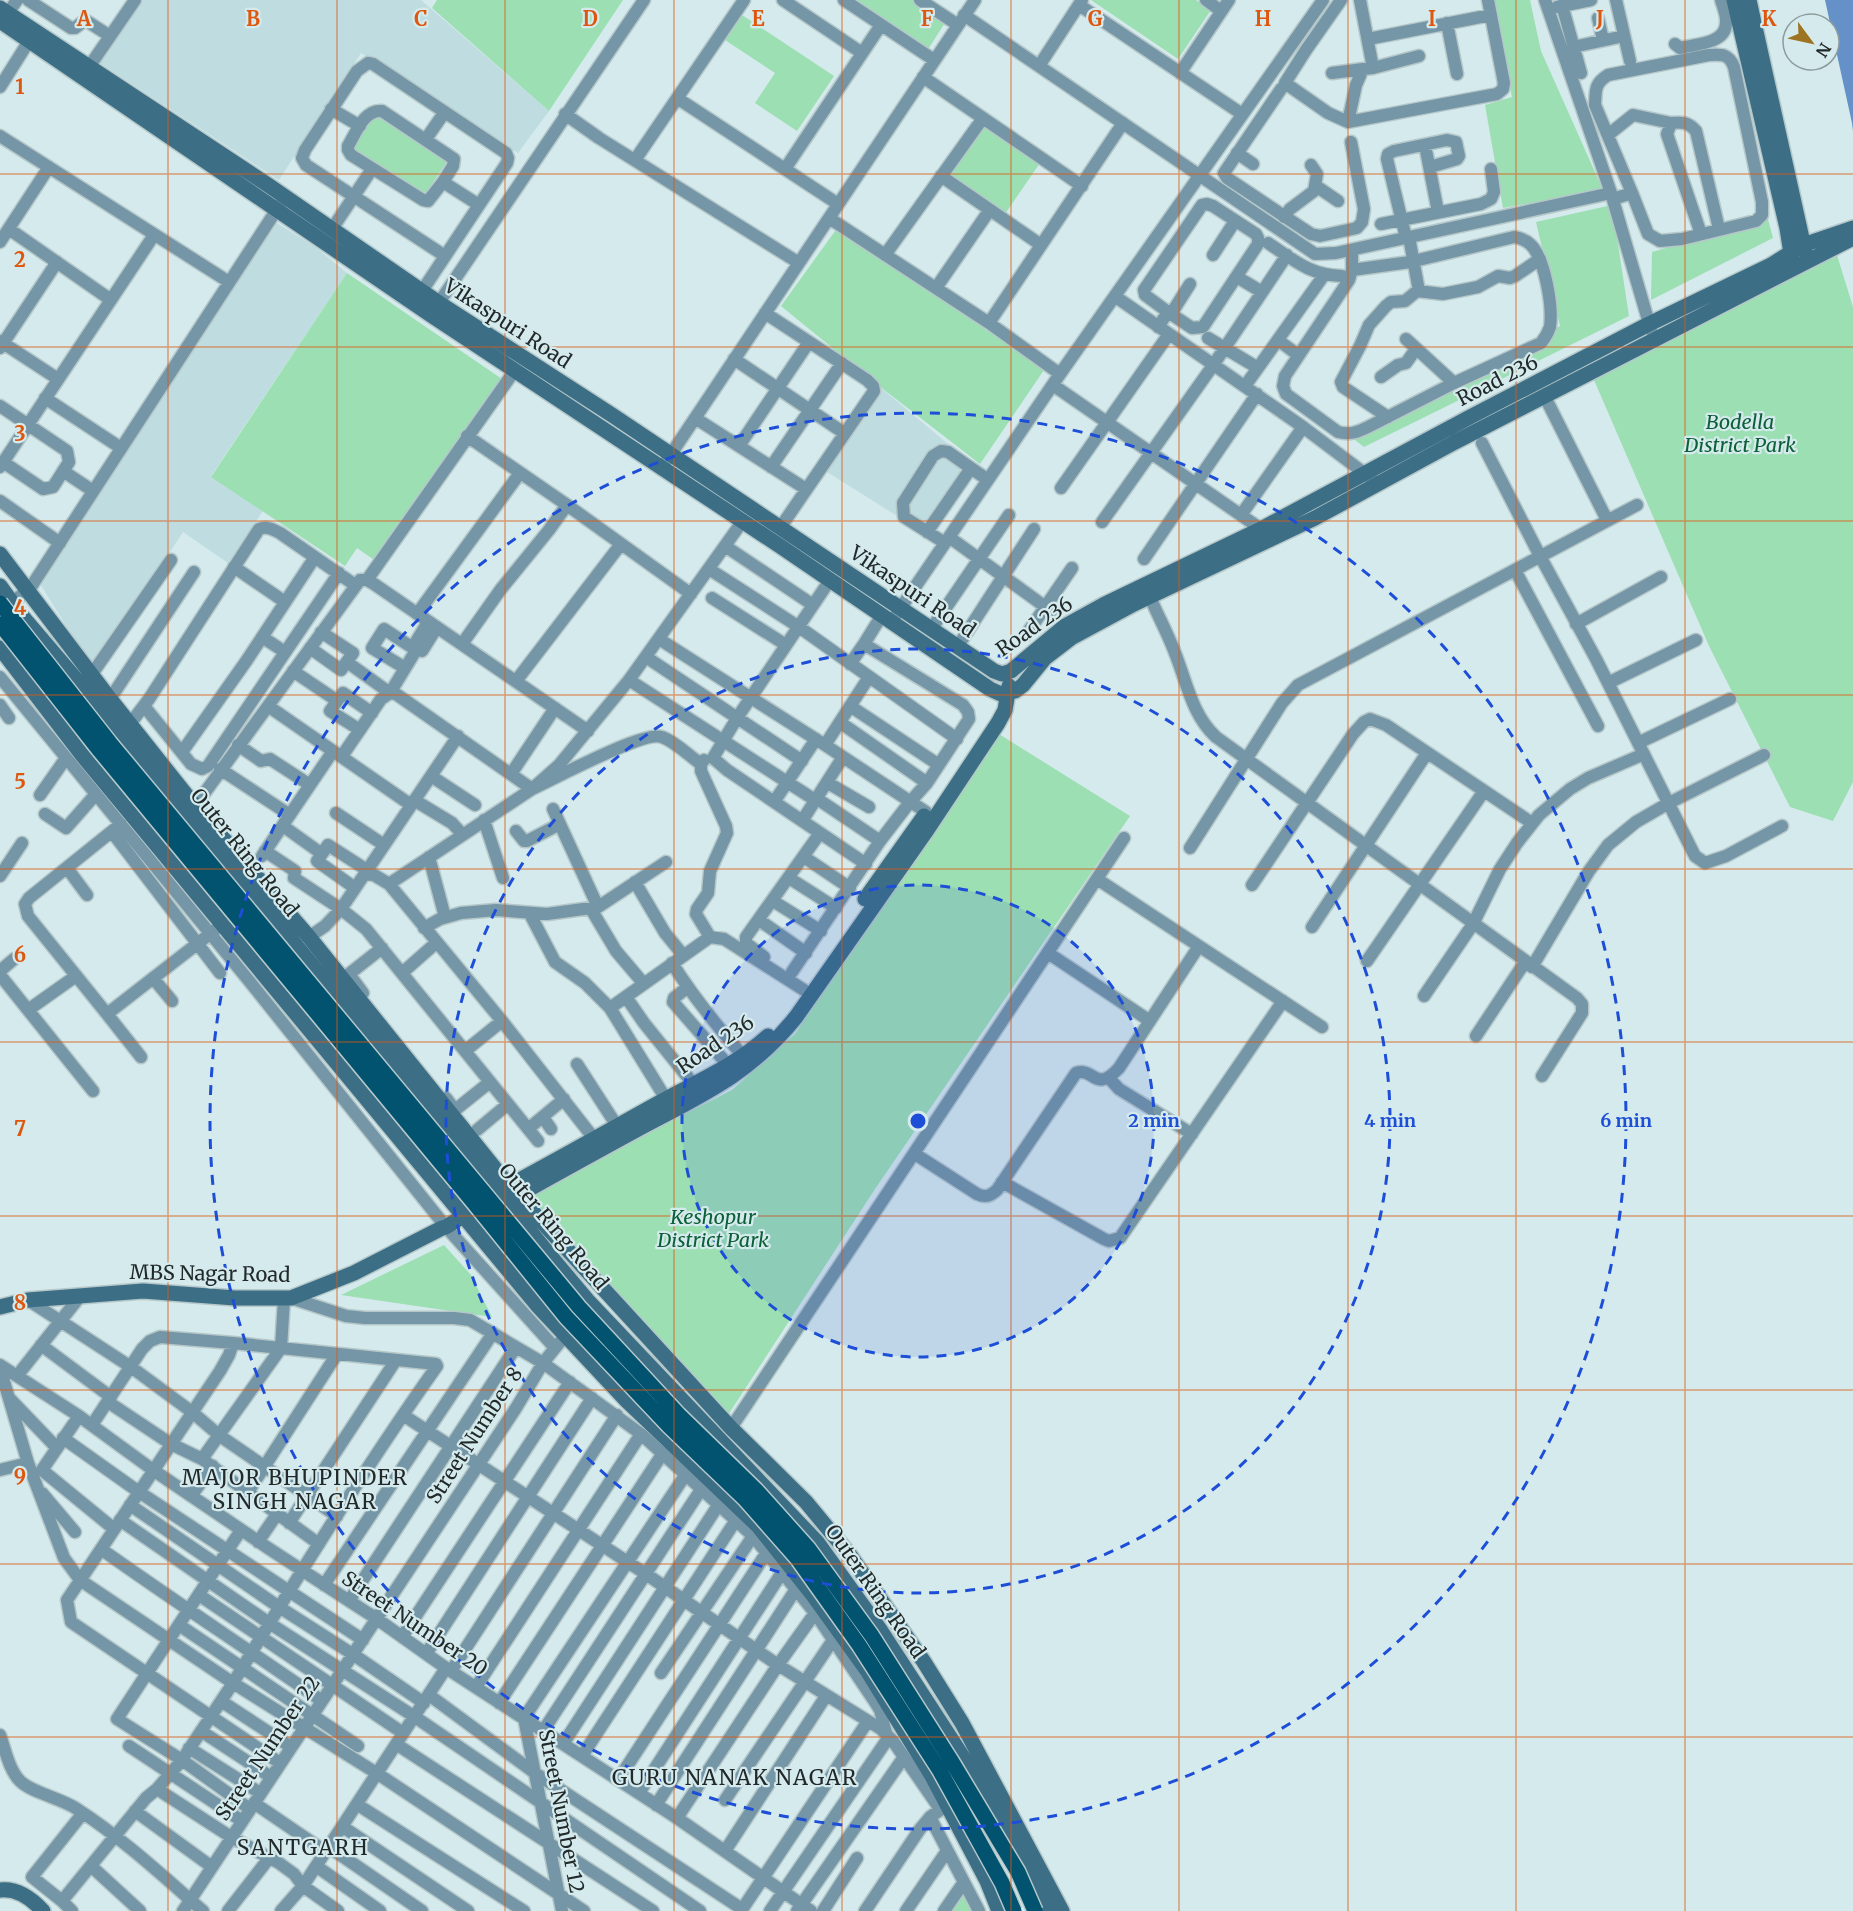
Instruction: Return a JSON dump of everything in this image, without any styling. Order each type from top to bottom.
[{"type":"main road","name":"Outer Ring Road","points":[[6,602],[110,743],[579,1307],[680,1416],[756,1490],[808,1548],[872,1636],[952,1762],[1018,1872],[1035,1911]]},
{"type":"main road","points":[[0,624],[108,760],[566,1317],[669,1426],[745,1499],[797,1558],[859,1645],[940,1771],[1002,1883],[1014,1911]]},
{"type":"street","points":[[3,14],[17,0]]},
{"type":"street","points":[[28,0],[71,28],[75,28],[85,20],[110,36]]},
{"type":"street","points":[[89,67],[134,0]]},
{"type":"street","points":[[435,309],[644,0]]},
{"type":"street","points":[[635,160],[744,0]]},
{"type":"street","points":[[783,0],[862,53]]},
{"type":"street","points":[[844,0],[934,60]]},
{"type":"street","points":[[920,0],[961,20],[1040,66],[1315,254],[1328,255],[1632,193]]},
{"type":"street","points":[[661,469],[975,0]]},
{"type":"street","points":[[1206,0],[1221,11]]},
{"type":"street","points":[[1180,73],[1229,0]]},
{"type":"street","points":[[850,664],[887,618],[901,608],[1057,380],[1323,0]]},
{"type":"street","points":[[1341,0],[1224,175],[1311,234],[1320,236],[1357,228],[1362,222],[1365,209],[1351,142]]},
{"type":"street","points":[[1348,122],[1356,85],[1368,68],[1368,39],[1360,0]]},
{"type":"street","points":[[1261,87],[1281,89],[1348,122],[1359,122],[1497,94],[1503,89],[1504,83],[1488,0]]},
{"type":"street","points":[[1554,4],[1591,0]]},
{"type":"street","points":[[1616,0],[1630,61]]},
{"type":"street","points":[[1675,44],[1680,48],[1719,38],[1725,32],[1726,23],[1721,0]]},
{"type":"street","points":[[1734,0],[1787,228],[1796,248],[1807,261]]},
{"type":"street","points":[[1749,0],[1796,248],[1794,269]]},
{"type":"street","points":[[1040,66],[1081,3],[1242,114]]},
{"type":"street","points":[[1554,4],[1574,47],[1581,73]]},
{"type":"street","points":[[1554,4],[1653,342]]},
{"type":"street","name":"Vikaspuri Road","points":[[3,14],[31,36],[281,203],[332,229],[422,291],[435,309],[670,454],[958,646],[1002,672]]},
{"type":"street","points":[[1368,39],[1491,15]]},
{"type":"street","points":[[1598,18],[1603,40]]},
{"type":"street","points":[[1447,23],[1457,74]]},
{"type":"street","points":[[784,169],[881,25]]},
{"type":"street","points":[[0,87],[31,36]]},
{"type":"street","name":"Vikaspuri Road","points":[[31,36],[89,67],[435,309],[515,370],[1000,692]]},
{"type":"street","points":[[1574,47],[1624,36]]},
{"type":"street","points":[[1721,54],[1731,60],[1762,202],[1762,215],[1756,220],[1719,230],[1660,241],[1648,234],[1608,135],[1595,105],[1599,81],[1608,75],[1721,54]]},
{"type":"street","points":[[1332,73],[1368,68],[1419,56]]},
{"type":"street","points":[[422,291],[507,163],[508,158],[506,153],[373,64],[368,63],[357,71],[302,158],[306,165],[445,256]]},
{"type":"street","points":[[1271,73],[1281,89]]},
{"type":"street","points":[[923,77],[1082,186]]},
{"type":"street","points":[[677,98],[838,204]]},
{"type":"street","points":[[332,109],[360,126]]},
{"type":"street","points":[[373,111],[382,111],[426,139],[454,159],[453,166],[428,201],[351,155],[348,150],[360,126],[373,111]]},
{"type":"street","points":[[426,139],[444,113]]},
{"type":"street","points":[[566,114],[799,263]]},
{"type":"street","points":[[1608,135],[1633,115],[1690,125],[1696,131],[1719,230]]},
{"type":"street","points":[[885,255],[983,118]]},
{"type":"street","points":[[989,323],[1123,123]]},
{"type":"street","points":[[1671,123],[1667,134],[1701,234]]},
{"type":"street","points":[[0,136],[229,282]]},
{"type":"street","points":[[1419,291],[1414,261],[1401,220],[1387,159],[1388,154],[1452,140],[1456,142],[1459,156],[1456,159],[1430,167]]},
{"type":"street","points":[[1425,145],[1438,212]]},
{"type":"street","points":[[1237,153],[1253,164]]},
{"type":"street","points":[[1279,230],[1290,209],[1314,191],[1317,174],[1311,165]]},
{"type":"street","points":[[0,242],[49,167]]},
{"type":"street","points":[[332,229],[372,168]]},
{"type":"street","points":[[1381,224],[1481,204],[1491,199],[1494,192],[1491,169]]},
{"type":"street","points":[[941,176],[1041,245]]},
{"type":"street","points":[[443,182],[479,205]]},
{"type":"street","points":[[1316,186],[1338,201]]},
{"type":"street","points":[[6,602],[28,590],[281,203]]},
{"type":"street","points":[[1207,204],[1256,234],[1258,244],[1203,327],[1192,328],[1169,313],[1145,295],[1144,290],[1202,205],[1207,204]]},
{"type":"street","points":[[936,288],[989,211]]},
{"type":"street","points":[[829,218],[989,323],[1107,423],[1261,529]]},
{"type":"street","points":[[1213,255],[1235,220]]},
{"type":"street","name":"Road 236","points":[[598,1143],[619,1125],[666,1099],[697,1091],[776,1027],[987,725],[1000,692],[1002,672],[1075,621],[1105,604],[1261,529],[1365,472],[1649,324],[1771,265],[1796,248],[1853,228]]},
{"type":"street","points":[[9,229],[111,300]]},
{"type":"street","points":[[460,233],[478,245]]},
{"type":"street","points":[[0,406],[27,424],[67,451],[69,462],[53,487],[43,489],[2,465],[27,424],[154,235]]},
{"type":"street","points":[[1268,243],[1323,275],[1347,273],[1414,261],[1514,237],[1523,239],[1531,244],[1540,260],[1551,308],[1550,327],[1546,337],[1541,343],[1354,433],[1338,432],[1286,394],[1283,386],[1285,376],[1344,288],[1347,273],[1352,250]]},
{"type":"street","points":[[508,1194],[598,1143],[751,1064],[779,1038],[925,832],[998,723],[1005,710],[1000,692],[1023,685],[1045,658],[1071,638],[1150,597],[1316,518],[1455,442],[1545,398],[1853,238]]},
{"type":"street","points":[[1102,522],[1214,364],[1287,255]]},
{"type":"street","points":[[1388,417],[1343,387],[1341,382],[1369,325],[1391,302],[1405,301],[1419,291],[1443,294],[1478,287],[1498,276],[1510,278],[1540,260]]},
{"type":"street","points":[[57,262],[1,344],[58,379]]},
{"type":"street","points":[[1245,386],[1323,275]]},
{"type":"street","points":[[1242,280],[1262,292]]},
{"type":"street","points":[[1061,488],[1107,423],[1164,330],[1169,313],[1190,284]]},
{"type":"street","points":[[1116,297],[1257,394],[1365,472],[1378,484]]},
{"type":"street","points":[[765,313],[867,380],[873,386],[874,391],[780,528]]},
{"type":"street","points":[[1208,338],[1257,368]]},
{"type":"street","points":[[1406,339],[1454,383]]},
{"type":"street","points":[[1278,340],[1294,352]]},
{"type":"street","points":[[739,446],[809,342]]},
{"type":"street","points":[[1381,377],[1398,365],[1406,363],[1416,349]]},
{"type":"street","points":[[734,359],[844,433]]},
{"type":"street","points":[[771,467],[842,363]]},
{"type":"street","points":[[195,806],[238,744],[361,582],[515,370]]},
{"type":"street","points":[[1144,559],[1257,394]]},
{"type":"street","points":[[45,398],[121,448]]},
{"type":"street","points":[[1545,398],[1607,520]]},
{"type":"street","points":[[695,418],[806,489]]},
{"type":"street","points":[[1241,515],[1303,427]]},
{"type":"street","points":[[1334,450],[1345,434]]},
{"type":"street","points":[[467,436],[691,594]]},
{"type":"street","points":[[1482,443],[1608,683],[1695,856],[1705,863],[1726,856],[1782,826]]},
{"type":"street","points":[[988,480],[948,452],[941,451],[933,456],[903,503],[904,517],[927,532],[947,540],[979,559],[1048,609]]},
{"type":"street","points":[[927,532],[971,468]]},
{"type":"street","points":[[63,471],[93,492]]},
{"type":"street","points":[[417,614],[520,473]]},
{"type":"street","points":[[0,501],[60,543]]},
{"type":"street","points":[[462,644],[567,505]]},
{"type":"street","points":[[1190,848],[1282,704],[1298,685],[1637,505]]},
{"type":"street","points":[[932,628],[1009,515]]},
{"type":"street","points":[[532,789],[559,765],[629,680],[742,522]]},
{"type":"street","points":[[130,724],[254,536],[264,527],[280,533],[339,573],[361,582],[433,624],[588,731]]},
{"type":"street","points":[[958,646],[1034,529]]},
{"type":"street","points":[[516,681],[621,544]]},
{"type":"street","points":[[725,546],[813,605]]},
{"type":"street","points":[[0,554],[110,699],[195,806],[309,937],[508,1194],[731,1428],[806,1502],[849,1554],[924,1662],[967,1734],[1062,1911]]},
{"type":"street","points":[[182,753],[315,556]]},
{"type":"street","points":[[92,675],[171,560]]},
{"type":"street","points":[[234,567],[285,602]]},
{"type":"street","points":[[1026,635],[1048,609],[1072,568]]},
{"type":"street","points":[[709,569],[799,627],[957,739]]},
{"type":"street","points":[[1515,570],[1598,726]]},
{"type":"street","points":[[110,699],[194,572]]},
{"type":"street","points":[[144,706],[197,768],[202,769],[208,766],[339,573]]},
{"type":"street","points":[[1576,624],[1661,577]]},
{"type":"street","points":[[701,764],[713,755],[830,580]]},
{"type":"street","name":"Outer Ring Road","points":[[0,586],[6,602],[48,645],[122,733],[418,1097],[508,1194],[544,1250],[589,1302],[817,1542],[881,1631],[963,1757],[1028,1866],[1046,1911]]},
{"type":"street","points":[[1150,597],[1175,653],[1198,715],[1216,737],[1577,998],[1582,1004],[1582,1013],[1542,1076]]},
{"type":"street","points":[[712,598],[786,645]]},
{"type":"street","points":[[0,632],[21,615]]},
{"type":"street","points":[[417,649],[414,645],[433,624]]},
{"type":"street","points":[[405,668],[372,648],[384,629],[417,649]]},
{"type":"street","points":[[310,648],[341,670],[347,662],[353,653],[321,632]]},
{"type":"street","points":[[262,637],[285,652]]},
{"type":"street","points":[[659,639],[926,812]]},
{"type":"street","points":[[1608,683],[1696,640]]},
{"type":"street","points":[[792,972],[880,841],[927,783],[969,719],[968,712],[963,705],[864,644]]},
{"type":"street","points":[[18,671],[48,645]]},
{"type":"street","points":[[0,648],[444,1226],[555,1348]]},
{"type":"street","points":[[417,649],[390,693],[385,694],[360,730],[310,785],[263,854],[295,871],[294,878],[341,909],[366,929],[538,1141]]},
{"type":"street","points":[[646,657],[802,761]]},
{"type":"street","points":[[347,662],[390,693],[396,694],[458,736],[532,789]]},
{"type":"street","points":[[293,670],[336,700]]},
{"type":"street","points":[[0,677],[96,794],[117,828],[220,973]]},
{"type":"street","points":[[774,802],[802,761],[841,723],[869,677]]},
{"type":"street","points":[[629,680],[880,841]]},
{"type":"street","points":[[360,730],[330,711],[336,700],[343,693],[372,712]]},
{"type":"street","points":[[1424,996],[1473,924],[1500,869],[1532,823],[1570,789],[1730,699]]},
{"type":"street","points":[[0,705],[9,718]]},
{"type":"street","points":[[268,706],[413,802],[452,823],[462,834]]},
{"type":"street","points":[[850,706],[939,765]]},
{"type":"street","points":[[511,774],[555,708]]},
{"type":"street","points":[[1252,885],[1353,734],[1370,719],[1386,725],[1532,823]]},
{"type":"street","points":[[841,723],[927,783]]},
{"type":"street","points":[[309,937],[325,926],[341,909],[458,736]]},
{"type":"street","points":[[389,884],[532,789],[624,745],[653,736],[662,737],[701,764],[705,779],[726,826],[725,840],[710,871],[710,887],[696,914],[710,937]]},
{"type":"street","points":[[238,744],[261,761],[270,759],[310,785]]},
{"type":"street","points":[[1312,927],[1426,753]]},
{"type":"street","points":[[713,755],[715,762],[866,864]]},
{"type":"street","points":[[1476,1036],[1528,964],[1608,845],[1636,822],[1667,804],[1764,755]]},
{"type":"street","points":[[802,820],[843,757]]},
{"type":"street","points":[[40,795],[66,758]]},
{"type":"street","points":[[220,769],[286,820],[322,854]]},
{"type":"street","points":[[431,776],[475,805]]},
{"type":"street","points":[[828,783],[869,807]]},
{"type":"street","points":[[1367,962],[1484,791]]},
{"type":"street","points":[[45,814],[66,828],[96,794]]},
{"type":"street","points":[[553,809],[594,908],[616,951],[644,984]]},
{"type":"street","points":[[336,813],[384,845]]},
{"type":"street","points":[[484,820],[503,878]]},
{"type":"street","points":[[516,831],[524,841],[527,841],[560,824]]},
{"type":"street","points":[[117,828],[216,929],[386,1121],[512,1275],[646,1429],[663,1453],[753,1536],[783,1571],[880,1710],[888,1735],[987,1881],[999,1911]]},
{"type":"street","points":[[117,828],[29,898],[25,904],[28,916],[141,1057]]},
{"type":"street","points":[[806,987],[792,972],[758,954],[746,943],[746,937],[820,833]]},
{"type":"street","points":[[731,1428],[1124,838]]},
{"type":"street","points":[[0,876],[22,843]]},
{"type":"street","points":[[355,888],[317,861],[328,845],[366,872],[389,884],[502,1021],[598,1143]]},
{"type":"street","points":[[429,857],[445,917]]},
{"type":"street","points":[[804,858],[849,888]]},
{"type":"street","points":[[424,928],[445,917],[460,913],[496,910],[530,914],[594,908],[666,862]]},
{"type":"street","points":[[67,868],[87,895]]},
{"type":"street","points":[[789,878],[836,908]]},
{"type":"street","points":[[1097,879],[1322,1027]]},
{"type":"street","points":[[635,882],[665,933],[684,955]]},
{"type":"street","points":[[773,901],[821,931]]},
{"type":"street","points":[[530,914],[555,962],[585,983],[610,1008],[666,1099]]},
{"type":"street","points":[[759,920],[806,953]]},
{"type":"street","points":[[107,1014],[216,929]]},
{"type":"street","points":[[610,1008],[672,963],[710,937],[715,936],[806,987]]},
{"type":"street","points":[[402,973],[436,943]]},
{"type":"street","points":[[915,1154],[982,1196],[991,1195],[1076,1073],[1081,1071],[1098,1080],[1109,1078],[1119,1068],[1199,946]]},
{"type":"street","points":[[382,948],[349,974],[455,1110],[490,1082]]},
{"type":"street","points":[[1048,953],[1150,1021]]},
{"type":"street","points":[[0,970],[14,959]]},
{"type":"street","points":[[672,963],[714,1024],[743,1056]]},
{"type":"street","points":[[0,975],[93,1091]]},
{"type":"street","points":[[28,1010],[76,976]]},
{"type":"street","points":[[153,978],[172,1001]]},
{"type":"street","points":[[688,987],[674,998],[673,1002],[728,1065]]},
{"type":"street","points":[[626,997],[697,1091]]},
{"type":"street","points":[[1002,1182],[1104,1239],[1114,1240],[1124,1234],[1283,1001]]},
{"type":"street","points":[[465,1051],[502,1021]]},
{"type":"street","points":[[577,1064],[619,1125]]},
{"type":"street","points":[[1109,1078],[1119,1089],[1192,1134]]},
{"type":"street","points":[[386,1121],[418,1097]]},
{"type":"street","points":[[528,1129],[564,1099]]},
{"type":"street","points":[[477,1130],[508,1104]]},
{"type":"street","points":[[543,1117],[551,1129]]},
{"type":"street","name":"MBS Nagar Road","points":[[0,1307],[28,1300],[143,1291],[235,1298],[288,1298],[354,1273],[444,1226],[461,1213]]},
{"type":"street","points":[[512,1275],[544,1250]]},
{"type":"street","points":[[18,1376],[81,1295]]},
{"type":"street","points":[[192,1496],[220,1436],[281,1348],[288,1298],[346,1316],[470,1320],[543,1363],[617,1415],[646,1429],[758,1526],[812,1594],[868,1672],[939,1810],[947,1851],[979,1911]]},
{"type":"street","points":[[28,1300],[131,1367],[192,1412],[220,1436],[337,1516]]},
{"type":"street","points":[[324,1585],[493,1333]]},
{"type":"street","name":"Street Number 8","points":[[377,1619],[543,1363],[566,1335]]},
{"type":"street","points":[[63,1901],[135,1811],[182,1760],[337,1516],[437,1366],[433,1362],[160,1337],[150,1341],[92,1425]]},
{"type":"street","points":[[233,1343],[229,1355],[67,1600],[71,1622],[280,1763]]},
{"type":"street","points":[[41,1346],[171,1444],[207,1463],[319,1544]]},
{"type":"street","points":[[349,1601],[516,1347]]},
{"type":"street","points":[[248,1492],[337,1354]]},
{"type":"street","points":[[289,1523],[396,1360]]},
{"type":"street","points":[[0,1366],[36,1485],[64,1558],[80,1580],[233,1683],[378,1774],[584,1911]]},
{"type":"street","name":"Street Number 20","points":[[0,1366],[79,1416],[153,1470],[377,1619],[449,1670],[677,1818],[783,1892],[803,1909]]},
{"type":"street","points":[[402,1637],[570,1382]]},
{"type":"street","points":[[9,1398],[60,1443],[139,1491],[363,1640]]},
{"type":"street","points":[[426,1654],[592,1398]]},
{"type":"street","points":[[403,1415],[646,1574],[778,1665],[888,1735]]},
{"type":"street","points":[[281,1911],[303,1886],[358,1805],[426,1699],[449,1670],[554,1515],[617,1415]]},
{"type":"street","points":[[79,1416],[42,1470],[117,1525],[208,1581],[415,1717],[541,1805],[700,1911]]},
{"type":"street","points":[[476,1687],[646,1429]]},
{"type":"street","points":[[499,1703],[663,1453]]},
{"type":"street","points":[[0,1470],[28,1463]]},
{"type":"street","points":[[524,1718],[686,1474]]},
{"type":"street","points":[[36,1485],[75,1532]]},
{"type":"street","points":[[543,1731],[702,1488]]},
{"type":"street","points":[[562,1744],[718,1504]]},
{"type":"street","points":[[130,1505],[279,1607],[426,1699],[741,1910],[868,1721]]},
{"type":"street","points":[[258,1542],[277,1514]]},
{"type":"street","points":[[582,1756],[736,1520]]},
{"type":"street","points":[[241,1530],[117,1719],[255,1802],[422,1911]]},
{"type":"street","points":[[661,1673],[753,1536]]},
{"type":"street","points":[[101,1549],[322,1701]]},
{"type":"street","points":[[618,1780],[767,1552]]},
{"type":"street","points":[[639,1793],[783,1571]]},
{"type":"street","points":[[656,1805],[796,1589]]},
{"type":"street","points":[[199,1595],[332,1686],[400,1738],[549,1844],[653,1911]]},
{"type":"street","points":[[677,1818],[778,1665],[815,1614]]},
{"type":"street","name":"Street Number 22","points":[[183,1911],[377,1619]]},
{"type":"street","points":[[179,1625],[358,1746]]},
{"type":"street","points":[[725,1800],[833,1640]]},
{"type":"street","points":[[725,1851],[826,1696]]},
{"type":"street","points":[[221,1701],[291,1748]]},
{"type":"street","name":"Street Number 12","points":[[524,1718],[562,1911]]},
{"type":"street","points":[[201,1731],[271,1777]]},
{"type":"street","points":[[0,1735],[19,1780],[28,1787],[66,1802],[83,1813],[203,1911]]},
{"type":"street","points":[[770,1911],[888,1735]]},
{"type":"street","points":[[129,1746],[242,1821]]},
{"type":"street","points":[[189,1748],[255,1802]]},
{"type":"street","points":[[803,1909],[904,1757]]},
{"type":"street","points":[[157,1789],[231,1837],[270,1857],[294,1874],[303,1886],[338,1911]]},
{"type":"street","points":[[358,1805],[524,1911]]},
{"type":"street","points":[[865,1911],[939,1810]]},
{"type":"street","points":[[135,1811],[212,1867]]},
{"type":"street","points":[[72,1911],[32,1877],[83,1813]]},
{"type":"street","points":[[343,1827],[468,1911]]},
{"type":"street","points":[[906,1911],[947,1851]]},
{"type":"street","points":[[228,1911],[270,1857]]},
{"type":"street","points":[[823,1911],[857,1858]]},
{"type":"street","points":[[91,1866],[140,1911]]},
{"type":"street","points":[[316,1866],[380,1911]]},
{"type":"street","points":[[944,1911],[964,1882]]},
{"type":"street","points":[[0,1890],[14,1891],[25,1896],[43,1911]]},
{"type":"shaded area","points":[[143,0],[421,0],[549,111],[518,153],[361,53],[279,180],[100,63]]},
{"type":"shaded area","points":[[275,222],[314,246],[347,273],[211,476],[263,511],[228,563],[183,532],[93,669],[37,579]]},
{"type":"shaded area","points":[[874,382],[978,469],[932,538],[816,465]]},
{"type":"green space","points":[[437,0],[623,0],[549,111],[432,8]]},
{"type":"green space","points":[[849,0],[921,0],[948,18],[927,51]]},
{"type":"green space","points":[[1091,0],[1196,0],[1211,10],[1178,59]]},
{"type":"green space","points":[[1491,0],[1530,0],[1541,51],[1603,190],[1503,208],[1485,105],[1512,97]]},
{"type":"green space","points":[[742,15],[834,76],[797,131],[755,103],[775,73],[725,40]]},
{"type":"green space","points":[[376,109],[450,157],[424,196],[351,148]]},
{"type":"green space","points":[[980,122],[1040,163],[1005,214],[945,174]]},
{"type":"green space","points":[[1612,205],[1629,316],[1364,447],[1346,433],[1560,326],[1536,222]]},
{"type":"green space","points":[[1768,219],[1773,238],[1651,300],[1652,252]]},
{"type":"green space","points":[[838,227],[1044,370],[980,464],[781,306]]},
{"type":"green space","name":"Bodella District Park","points":[[1837,255],[1853,307],[1853,782],[1833,821],[1790,807],[1709,646],[1594,380]]},
{"type":"green space","points":[[347,273],[502,379],[380,564],[357,548],[345,566],[211,477]]},
{"type":"green space","name":"Keshopur District Park","points":[[999,734],[1130,816],[875,1189],[728,1415],[528,1194],[732,1090],[795,1034]]},
{"type":"green space","points":[[444,1245],[471,1275],[492,1317],[341,1295]]},
{"type":"green space","points":[[966,1890],[975,1911],[951,1911]]},
{"type":"water","points":[[1825,0],[1853,0],[1853,131],[1841,72],[1841,12],[1828,12]]},
{"type":"district","name":"MAJOR BHUPINDER SINGH NAGAR","points":[[295,1489]]},
{"type":"district","name":"GURU NANAK NAGAR","points":[[735,1777]]},
{"type":"district","name":"SANTGARH","points":[[303,1847]]}]
